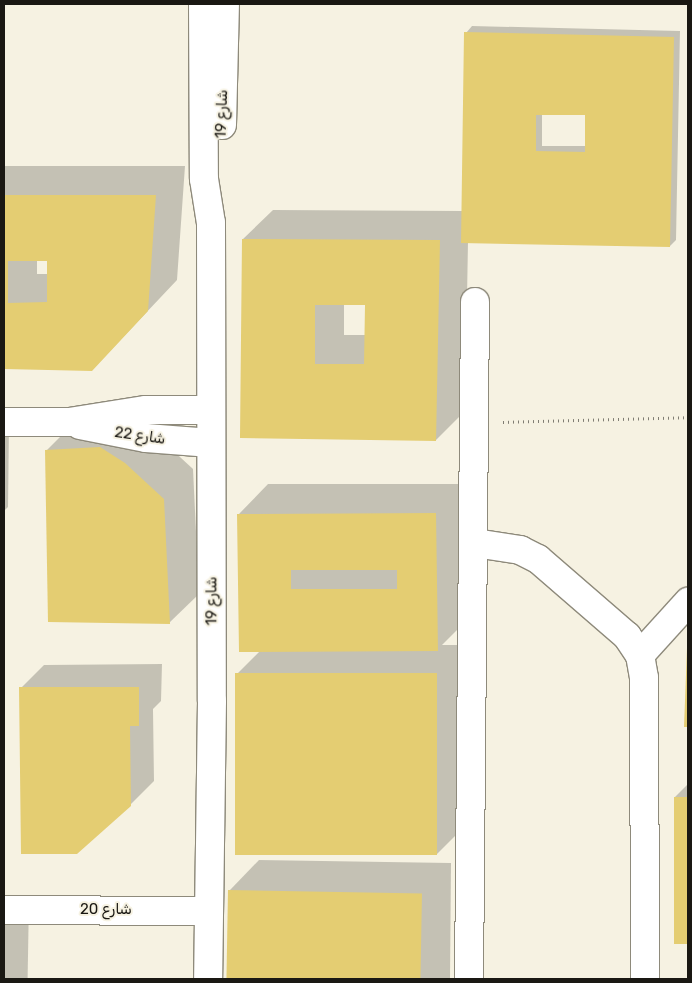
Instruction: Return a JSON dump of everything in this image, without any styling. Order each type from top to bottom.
[{"type":"street","name":"شارع 19","points":[[203,4],[204,179],[211,223],[208,979]]},
{"type":"street","name":"شارع 19","points":[[211,223],[220,181],[225,4]]},
{"type":"street","points":[[223,96],[234,66],[240,4]]},
{"type":"street","points":[[469,979],[475,542],[475,302]]},
{"type":"street","name":"شارع 22","points":[[4,422],[69,422],[146,410],[211,410]]},
{"type":"street","name":"شارع 22","points":[[69,422],[146,438],[211,443]]},
{"type":"street","points":[[475,542],[520,550],[538,559],[626,636],[640,655],[644,678],[645,979]]},
{"type":"street","points":[[640,655],[688,602]]},
{"type":"street","name":"شارع 20","points":[[4,910],[208,911]]},
{"type":"path","points":[[474,422],[688,417]]},
{"type":"building","points":[[464,32],[674,37],[670,247],[461,243]],"holes":[[[536,115],[585,115],[585,152],[536,151]]]},
{"type":"building","points":[[4,195],[156,195],[148,311],[92,371],[4,369]],"holes":[[[8,261],[47,261],[47,302],[8,303]]]},
{"type":"building","points":[[242,239],[440,240],[436,441],[240,438]],"holes":[[[315,305],[365,305],[364,364],[315,364]]]},
{"type":"building","points":[[100,447],[125,463],[164,499],[170,624],[48,622],[45,450]]},
{"type":"building","points":[[436,513],[438,651],[239,652],[237,514]],"holes":[[[291,570],[397,570],[397,589],[291,589]]]},
{"type":"building","points":[[687,648],[688,727],[684,727]]},
{"type":"building","points":[[235,673],[437,673],[437,855],[235,855]]},
{"type":"building","points":[[19,687],[139,687],[139,726],[130,726],[131,806],[77,854],[21,854]]},
{"type":"building","points":[[674,797],[688,797],[688,944],[674,944]]},
{"type":"building","points":[[228,890],[422,893],[420,979],[226,979]]}]
